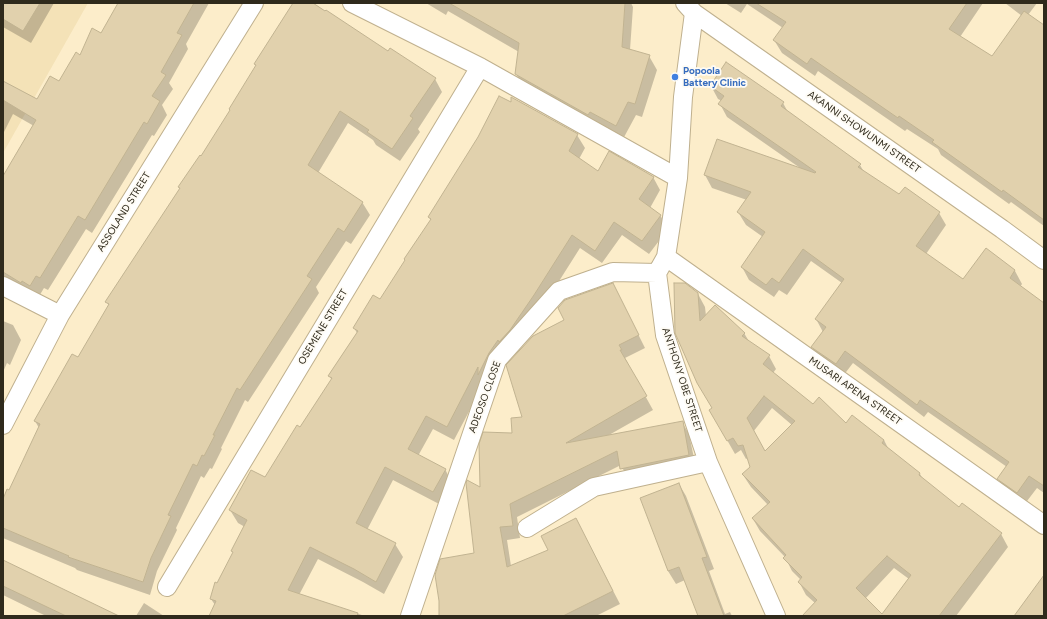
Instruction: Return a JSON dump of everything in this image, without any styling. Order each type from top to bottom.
[{"type":"street","name":"ASSOLAND STREET","points":[[3,425],[60,315],[254,3]]},
{"type":"street","points":[[352,3],[480,66],[678,178]]},
{"type":"street","points":[[657,273],[666,257],[678,178],[689,8]]},
{"type":"street","name":"AKANNI SHOWUNMI STREET","points":[[689,8],[1044,260]]},
{"type":"street","name":"OSEMENE STREET","points":[[167,587],[480,66]]},
{"type":"street","name":"MUSARI APENA STREET","points":[[666,257],[1044,525]]},
{"type":"street","name":"ADEOSO CLOSE","points":[[410,616],[497,360],[560,291],[613,272],[657,273]]},
{"type":"street","name":"ANTHONY OBE STREET","points":[[657,273],[666,334],[708,462],[776,616]]},
{"type":"street","points":[[3,286],[60,315]]},
{"type":"street","points":[[527,528],[594,487],[708,462]]},
{"type":"shaded area","points":[[3,3],[88,3],[3,153]]},
{"type":"building","points":[[3,3],[40,3],[23,31],[3,19]]},
{"type":"building","points":[[118,3],[194,3],[177,33],[182,35],[161,72],[166,75],[152,96],[160,101],[147,124],[144,122],[85,220],[78,216],[40,278],[36,276],[30,286],[22,281],[21,283],[3,272],[3,176],[36,120],[3,100],[3,81],[37,99],[50,76],[59,81],[76,52],[80,55],[92,28],[101,33]]},
{"type":"building","points":[[293,3],[313,3],[388,51],[390,48],[436,78],[410,116],[413,118],[392,149],[367,132],[369,130],[340,111],[308,165],[363,202],[344,232],[338,228],[307,276],[312,279],[240,390],[237,388],[204,456],[202,455],[197,466],[193,464],[168,515],[171,516],[151,558],[143,582],[68,557],[69,556],[3,528],[3,499],[7,489],[9,490],[40,424],[34,421],[72,354],[78,357],[109,304],[105,302],[180,188],[178,187],[200,155],[201,156],[230,110],[229,109],[256,65],[254,64]]},
{"type":"building","points":[[449,3],[625,3],[622,47],[650,55],[635,104],[628,102],[616,126],[590,112],[588,115],[515,74],[519,43]]},
{"type":"building","points":[[756,3],[967,3],[949,29],[992,56],[1024,11],[1044,25],[1044,220],[932,142],[934,140],[899,116],[898,118],[811,58],[807,64],[773,40],[786,22]]},
{"type":"building","points":[[726,62],[784,102],[781,106],[861,164],[858,167],[899,194],[905,187],[940,212],[916,246],[963,279],[986,248],[1015,270],[1010,278],[1044,303],[1044,486],[1029,476],[1017,493],[997,479],[1009,462],[920,400],[917,405],[845,351],[836,364],[811,347],[826,327],[815,319],[844,279],[803,249],[779,283],[772,278],[766,285],[741,267],[765,232],[737,212],[751,192],[704,175],[717,139],[815,173],[816,172],[718,104],[724,96],[710,86]]},
{"type":"building","points":[[499,96],[511,102],[511,97],[578,134],[569,151],[598,171],[609,151],[654,177],[639,199],[661,215],[642,241],[614,222],[595,251],[572,235],[510,330],[499,342],[498,340],[489,353],[478,375],[478,367],[447,427],[426,416],[408,449],[446,469],[433,492],[385,467],[356,523],[396,543],[376,582],[310,547],[288,590],[358,613],[357,616],[209,616],[216,601],[210,599],[215,582],[217,583],[233,552],[231,551],[247,520],[229,510],[251,470],[265,477],[297,425],[300,427],[332,378],[328,376],[358,331],[353,328],[373,295],[380,299],[405,260],[404,259],[431,219],[428,217],[478,137]]},
{"type":"building","points":[[613,283],[639,335],[619,345],[622,350],[620,350],[647,396],[566,443],[683,421],[689,455],[620,469],[617,451],[510,504],[513,526],[500,527],[507,567],[548,550],[541,536],[576,518],[613,591],[563,616],[439,616],[439,601],[435,575],[440,559],[474,553],[466,483],[467,480],[480,487],[479,444],[483,432],[512,433],[511,418],[522,417],[506,365],[533,336],[564,320],[558,308],[565,300]]},
{"type":"building","points":[[674,283],[685,283],[698,293],[700,321],[715,305],[745,333],[742,336],[770,355],[763,364],[813,404],[819,397],[846,423],[852,415],[884,440],[882,443],[920,473],[919,475],[959,507],[962,503],[1002,533],[939,616],[802,616],[817,600],[798,582],[802,577],[783,558],[786,555],[752,518],[770,502],[742,474],[750,467],[743,445],[738,446],[733,438],[727,441],[709,410],[712,408],[697,383],[675,333]],"holes":[[[764,396],[795,421],[765,451],[747,418]],[[887,556],[911,575],[882,614],[856,588]]]},
{"type":"building","points":[[679,483],[707,557],[702,558],[724,616],[698,616],[679,567],[668,571],[640,498]]},
{"type":"building","points":[[3,560],[119,616],[66,616],[3,586]]},
{"type":"building","points":[[1044,575],[1044,616],[1014,616]]},
{"type":"place","name":"Popoola Battery Clinic","points":[[675,77]]}]
